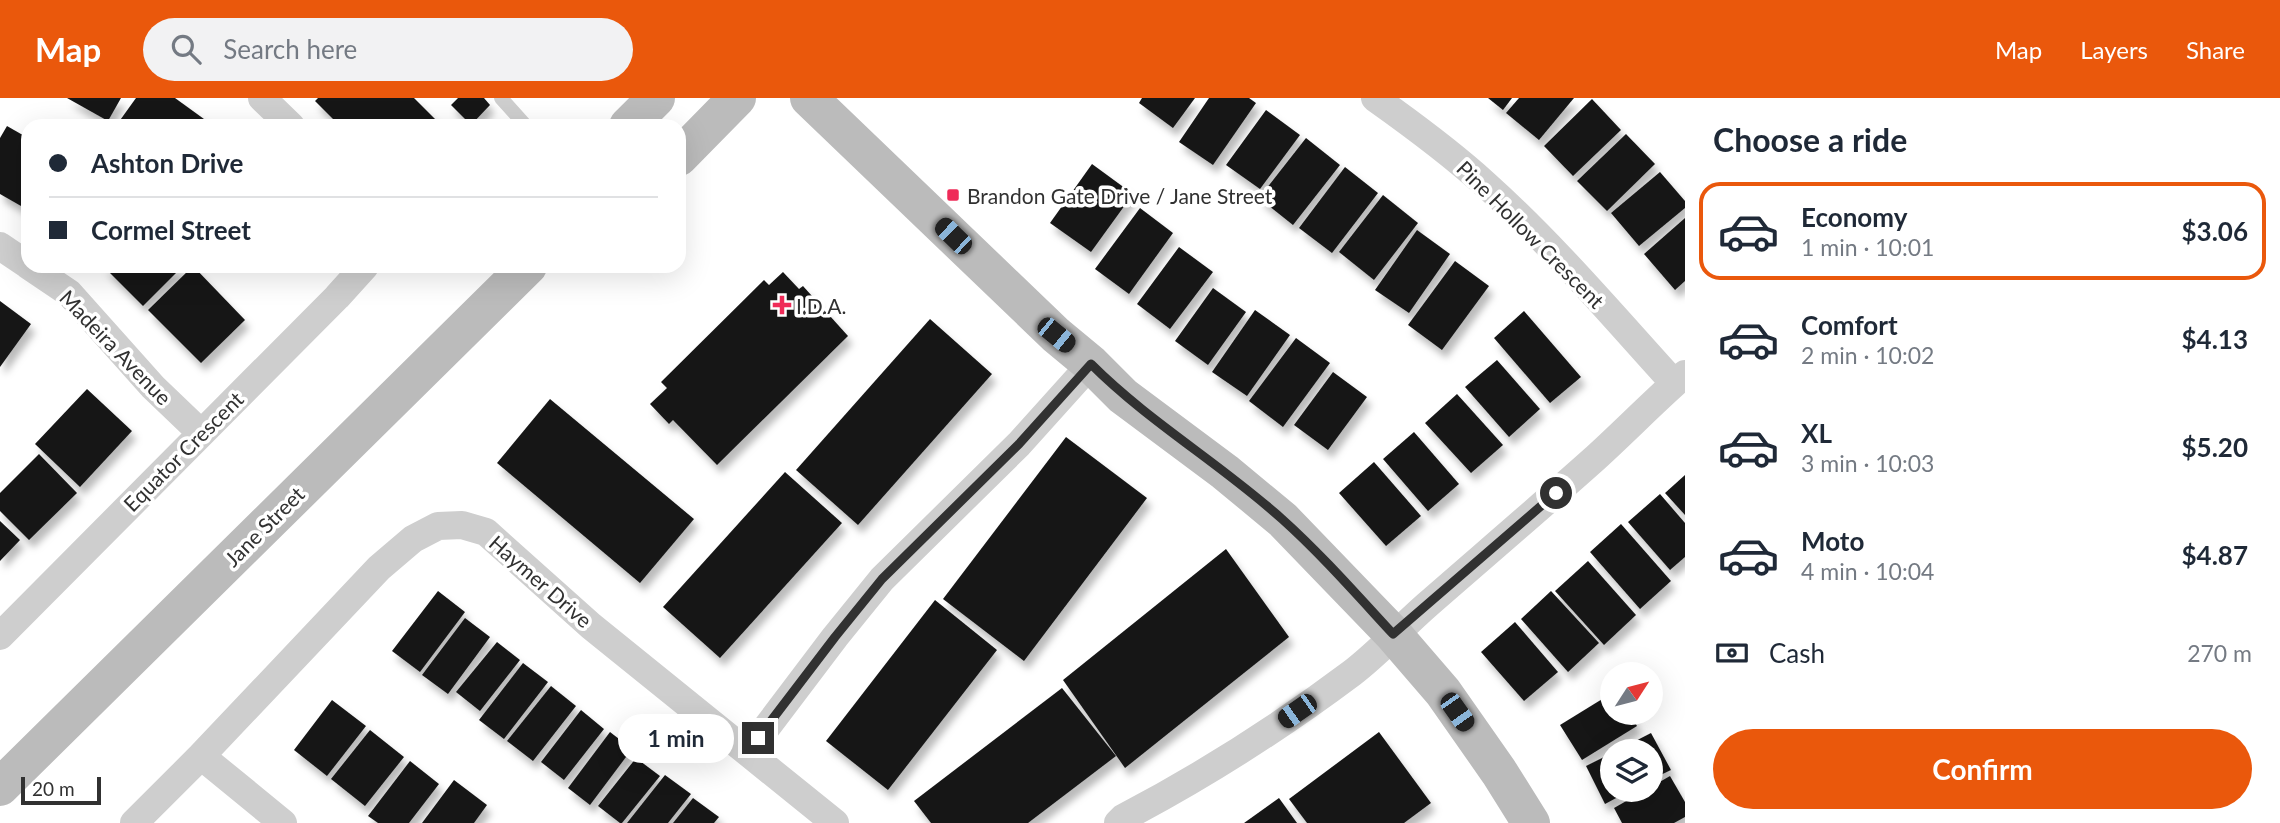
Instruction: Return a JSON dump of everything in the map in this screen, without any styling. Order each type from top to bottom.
[{"type":"street","points":[[262,98],[284,119]]},
{"type":"street","points":[[635,119],[656,98]]},
{"type":"street","points":[[686,150],[737,98]]},
{"type":"street","points":[[809,98],[1123,396],[1225,472],[1283,520],[1393,634],[1443,692],[1531,823]]},
{"type":"street","name":"Pine Hollow Crescent","points":[[1375,98],[1436,142],[1487,185],[1680,379]]},
{"type":"street","name":"Madeira Avenue","points":[[0,246],[21,261]]},
{"type":"street","name":"Madeira Avenue","points":[[39,273],[69,293],[153,387],[200,432]]},
{"type":"street","name":"Equator Crescent","points":[[0,636],[359,273]]},
{"type":"street","name":"Jane Street","points":[[0,787],[521,273]]},
{"type":"street","points":[[748,752],[882,579],[1019,444],[1091,364]]},
{"type":"street","points":[[1118,823],[1178,790],[1246,747],[1355,671],[1393,634],[1594,459],[1680,379]]},
{"type":"street","name":"Haymer Drive","points":[[134,823],[379,568],[413,539],[438,527],[461,525],[486,532],[591,626],[835,823]]},
{"type":"street","points":[[201,756],[283,823]]},
{"type":"lane","points":[[501,98],[520,119]]},
{"type":"building","points":[[67,98],[121,98],[109,119]]},
{"type":"building","points":[[136,98],[175,98],[204,119],[121,119]]},
{"type":"building","points":[[318,98],[414,98],[435,119],[333,119],[315,101]]},
{"type":"building","points":[[458,98],[484,98],[490,105],[477,119],[465,119],[451,105]]},
{"type":"building","points":[[1142,98],[1195,98],[1173,128],[1139,103]]},
{"type":"building","points":[[1209,98],[1249,98],[1256,103],[1213,165],[1179,142]]},
{"type":"building","points":[[1488,98],[1512,98],[1503,110]]},
{"type":"building","points":[[1519,98],[1574,98],[1539,140],[1506,113]]},
{"type":"building","points":[[1592,99],[1621,130],[1573,176],[1544,146]]},
{"type":"building","points":[[1266,110],[1300,135],[1260,189],[1226,165]]},
{"type":"building","points":[[7,126],[21,134],[21,206],[0,194],[0,138]]},
{"type":"building","points":[[1626,134],[1655,164],[1607,211],[1577,181]]},
{"type":"building","points":[[1306,138],[1340,165],[1293,225],[1259,198]]},
{"type":"building","points":[[1092,164],[1133,194],[1091,252],[1050,223]]},
{"type":"building","points":[[1345,167],[1378,193],[1332,253],[1299,228]]},
{"type":"building","points":[[1660,172],[1685,201],[1685,208],[1639,246],[1611,213]]},
{"type":"building","points":[[1383,195],[1418,223],[1374,280],[1339,252]]},
{"type":"building","points":[[1140,208],[1173,233],[1129,294],[1095,269]]},
{"type":"building","points":[[1685,218],[1685,281],[1675,290],[1644,254]]},
{"type":"building","points":[[1417,230],[1450,254],[1409,313],[1375,290]]},
{"type":"building","points":[[1179,247],[1213,272],[1170,329],[1137,304]]},
{"type":"building","points":[[1455,261],[1489,286],[1442,350],[1408,325]]},
{"type":"building","points":[[783,272],[799,289],[803,286],[848,336],[717,465],[673,420],[669,424],[650,404],[667,388],[661,382],[764,280],[769,285]]},
{"type":"building","points":[[110,273],[176,273],[143,306]]},
{"type":"building","points":[[186,273],[200,273],[245,320],[201,363],[148,310]]},
{"type":"building","points":[[1213,288],[1246,312],[1208,365],[1175,341]]},
{"type":"building","points":[[0,301],[31,324],[0,367]]},
{"type":"building","points":[[1255,310],[1290,335],[1247,396],[1212,372]]},
{"type":"building","points":[[1524,311],[1581,377],[1550,403],[1494,338]]},
{"type":"building","points":[[930,319],[992,374],[858,525],[796,470]]},
{"type":"building","points":[[1296,338],[1330,363],[1283,427],[1249,401]]},
{"type":"building","points":[[1497,360],[1540,409],[1509,437],[1465,387]]},
{"type":"building","points":[[1333,372],[1367,397],[1328,450],[1294,425]]},
{"type":"building","points":[[87,389],[132,431],[80,487],[35,444]]},
{"type":"building","points":[[1457,394],[1503,445],[1471,473],[1425,423]]},
{"type":"building","points":[[550,399],[694,519],[640,583],[497,463]]},
{"type":"building","points":[[1414,432],[1459,484],[1428,511],[1383,459]]},
{"type":"building","points":[[1066,437],[1147,498],[1024,661],[943,599]]},
{"type":"building","points":[[39,454],[77,493],[29,540],[0,511],[0,493]]},
{"type":"building","points":[[1374,462],[1421,516],[1386,546],[1339,493]]},
{"type":"building","points":[[785,472],[842,523],[720,658],[663,607]]},
{"type":"building","points":[[1685,475],[1685,515],[1665,493]]},
{"type":"building","points":[[1660,494],[1685,523],[1685,557],[1670,570],[1628,522]]},
{"type":"building","points":[[0,521],[20,540],[0,561]]},
{"type":"building","points":[[1621,524],[1671,581],[1640,609],[1590,552]]},
{"type":"building","points":[[1226,549],[1289,637],[1125,768],[1063,680]]},
{"type":"building","points":[[1588,561],[1636,615],[1604,645],[1555,591]]},
{"type":"building","points":[[438,591],[465,612],[420,672],[392,651]]},
{"type":"building","points":[[1551,591],[1599,643],[1568,672],[1521,619]]},
{"type":"building","points":[[935,600],[997,650],[888,790],[826,741]]},
{"type":"building","points":[[465,618],[490,637],[448,694],[422,675]]},
{"type":"building","points":[[1515,622],[1558,672],[1524,701],[1481,652]]},
{"type":"building","points":[[497,642],[520,660],[480,711],[456,692]]},
{"type":"building","points":[[523,663],[548,682],[504,739],[479,720]]},
{"type":"building","points":[[551,686],[576,706],[533,761],[507,741]]},
{"type":"building","points":[[1062,688],[1116,756],[1028,823],[931,823],[914,801]]},
{"type":"building","points":[[332,700],[366,726],[327,776],[294,750]]},
{"type":"building","points":[[1600,700],[1600,725],[1637,726],[1616,739],[1600,739],[1600,749],[1582,760],[1560,725]]},
{"type":"building","points":[[581,710],[604,729],[564,780],[541,762]]},
{"type":"building","points":[[370,730],[404,757],[365,806],[331,779]]},
{"type":"building","points":[[610,732],[632,749],[590,805],[568,788]]},
{"type":"building","points":[[1379,732],[1431,803],[1404,823],[1307,823],[1289,799]]},
{"type":"building","points":[[1651,733],[1654,739],[1639,739]]},
{"type":"building","points":[[1663,755],[1671,770],[1663,774]]},
{"type":"building","points":[[636,758],[660,776],[620,823],[598,806]]},
{"type":"building","points":[[1600,759],[1600,794],[1586,766]]},
{"type":"building","points":[[410,761],[439,784],[409,823],[378,823],[368,816]]},
{"type":"building","points":[[665,775],[691,794],[668,823],[627,823]]},
{"type":"building","points":[[1670,776],[1685,802],[1685,817],[1674,823],[1622,823],[1614,808],[1624,802],[1663,802],[1663,780]]},
{"type":"building","points":[[454,780],[487,805],[474,823],[422,823]]},
{"type":"building","points":[[693,798],[719,817],[714,823],[673,823]]},
{"type":"building","points":[[1279,798],[1297,823],[1244,823]]},
{"type":"place","name":"Brandon Gate Drive / Jane Street","points":[[953,195]]},
{"type":"place","name":"I.D.A.","points":[[782,305]]},
{"type":"route","points":[[758,738],[882,579],[1019,444],[1091,364],[1123,396],[1225,472],[1283,520],[1393,634],[1556,493]]}]
